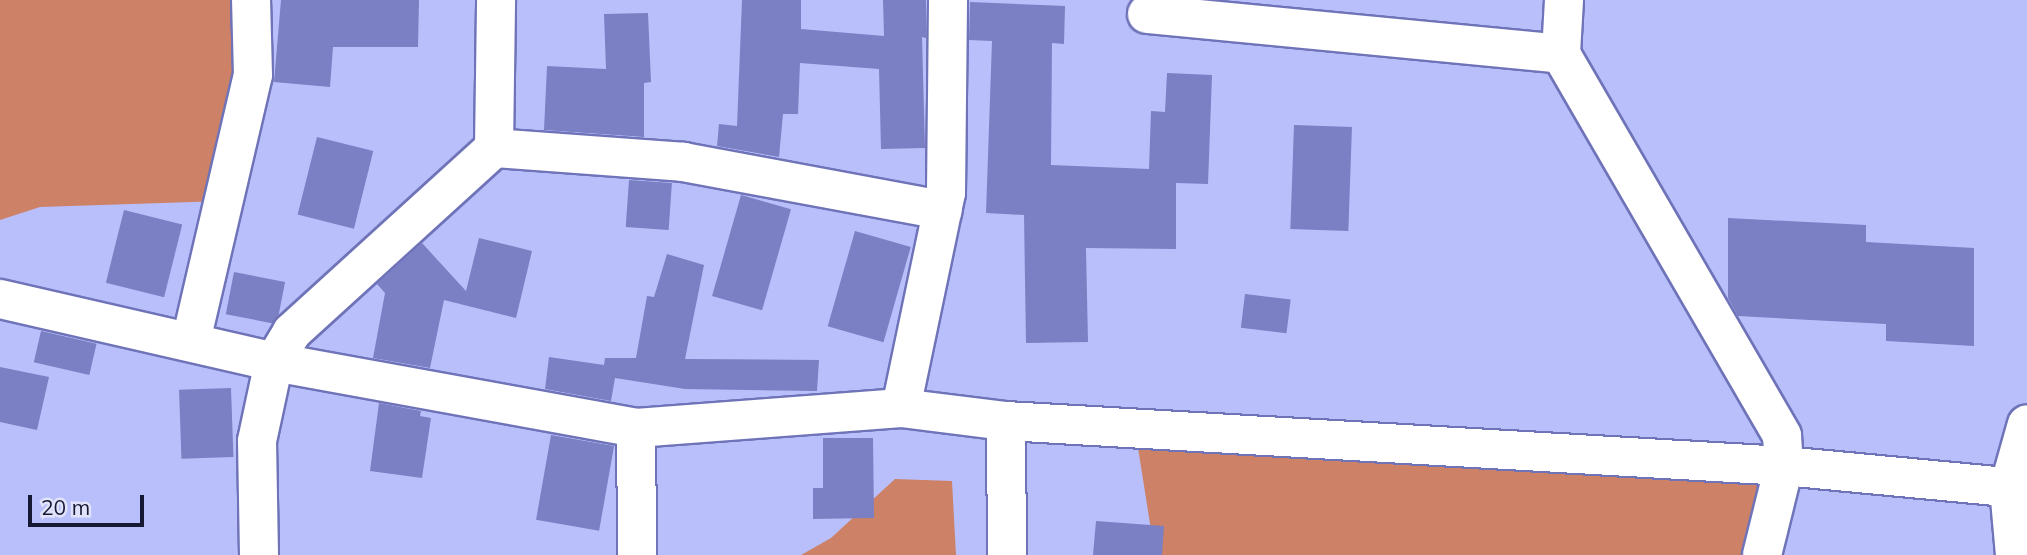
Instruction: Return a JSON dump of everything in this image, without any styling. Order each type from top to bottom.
[{"type":"street","points":[[191,341],[253,75],[251,0]]},
{"type":"street","points":[[494,148],[496,0]]},
{"type":"street","points":[[901,408],[943,210],[948,0]]},
{"type":"street","points":[[1564,0],[1561,54],[1782,436],[1784,466],[1762,555]]},
{"type":"street","points":[[1147,14],[1561,54]]},
{"type":"street","points":[[259,555],[257,441],[274,362],[292,332],[494,148],[683,162],[943,210]]},
{"type":"street","points":[[0,299],[274,362],[636,428],[901,408],[1006,421],[1784,466],[2018,489]]},
{"type":"street","points":[[1006,421],[1007,555]]},
{"type":"street","points":[[2015,555],[2018,489],[2027,424]]},
{"type":"street","points":[[636,428],[637,555]]},
{"type":"shaded area","points":[[0,0],[250,0],[223,201],[40,207],[0,220]]},
{"type":"shaded area","points":[[1135,429],[1758,482],[1745,555],[1155,555]]},
{"type":"shaded area","points":[[895,479],[952,481],[956,555],[801,555],[831,538]]},
{"type":"building","points":[[281,0],[419,0],[418,47],[333,47],[330,87],[274,82]]},
{"type":"building","points":[[742,0],[801,0],[801,29],[884,36],[883,0],[926,0],[926,38],[922,37],[925,148],[881,149],[879,69],[800,63],[798,114],[783,114],[779,157],[717,146],[719,124],[737,126]]},
{"type":"building","points":[[970,2],[1065,6],[1064,44],[1052,43],[1051,165],[1149,169],[1151,111],[1165,112],[1167,73],[1212,75],[1208,184],[1176,183],[1176,249],[1086,248],[1088,342],[1026,343],[1024,215],[986,213],[992,41],[969,40]]},
{"type":"building","points":[[648,13],[651,82],[644,83],[644,137],[544,130],[547,66],[606,69],[604,14]]},
{"type":"building","points":[[1294,125],[1352,127],[1348,231],[1290,229]]},
{"type":"building","points":[[317,137],[373,151],[354,229],[298,215]]},
{"type":"building","points":[[629,180],[672,183],[669,230],[626,227]]},
{"type":"building","points":[[741,195],[791,209],[762,310],[712,296]]},
{"type":"building","points":[[124,210],[182,225],[164,297],[106,283]]},
{"type":"building","points":[[1728,218],[1866,225],[1866,242],[1974,248],[1974,346],[1886,341],[1886,324],[1738,316],[1728,298]]},
{"type":"building","points":[[855,231],[911,247],[883,342],[828,326]]},
{"type":"building","points":[[479,238],[532,251],[516,318],[444,300],[430,368],[373,358],[385,293],[377,284],[422,243],[466,291]]},
{"type":"building","points":[[667,254],[704,265],[685,359],[819,360],[817,391],[685,389],[615,378],[611,401],[545,389],[549,357],[604,365],[605,358],[636,358],[647,296],[654,297]]},
{"type":"building","points":[[234,272],[285,282],[277,324],[226,314]]},
{"type":"building","points":[[1245,294],[1291,300],[1287,333],[1241,328]]},
{"type":"building","points":[[41,331],[97,344],[89,375],[34,362]]},
{"type":"building","points":[[0,367],[49,377],[37,430],[0,422]]},
{"type":"building","points":[[231,388],[233,457],[181,459],[179,390]]},
{"type":"building","points":[[379,403],[421,411],[420,416],[431,418],[422,478],[370,471]]},
{"type":"building","points":[[551,435],[614,446],[599,531],[536,520]]},
{"type":"building","points":[[823,438],[873,438],[874,518],[813,519],[813,488],[823,488]]},
{"type":"building","points":[[1096,521],[1164,526],[1162,555],[1093,555]]}]
